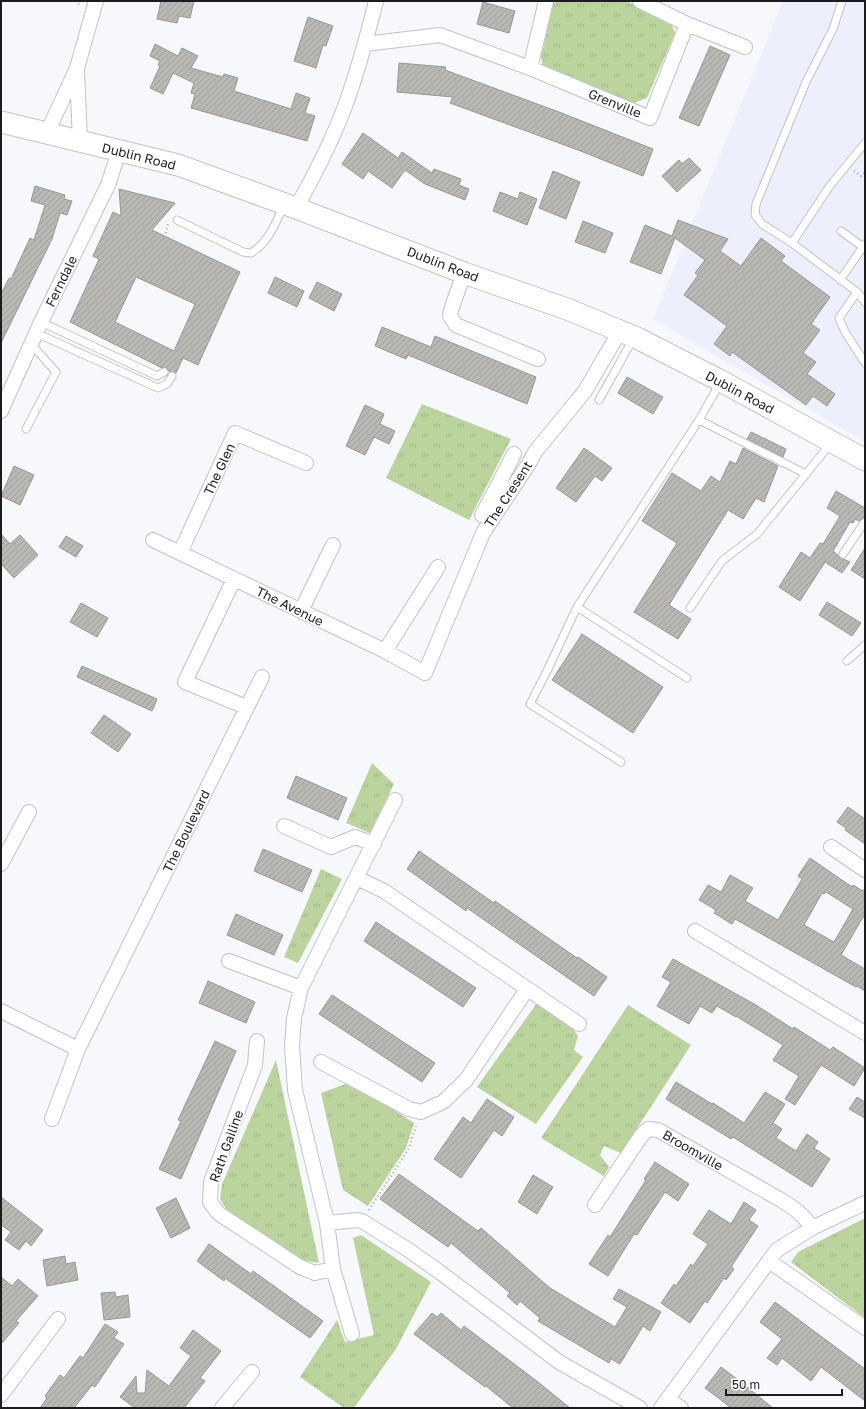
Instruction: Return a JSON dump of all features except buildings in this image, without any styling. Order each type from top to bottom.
[{"type":"main road","name":"Dublin Road","points":[[1,122],[178,165],[290,206],[464,273],[567,309],[627,334],[721,381],[865,460]]},
{"type":"street","points":[[47,133],[77,68],[96,1]]},
{"type":"street","points":[[290,206],[318,168],[344,109],[365,44],[376,1]]},
{"type":"street","points":[[530,68],[546,1]]},
{"type":"street","points":[[640,1],[687,24],[745,47]]},
{"type":"street","name":"Grenville","points":[[365,44],[440,35],[530,68],[650,118],[687,24]]},
{"type":"street","points":[[77,68],[80,141]]},
{"type":"street","name":"Ferndale","points":[[1,411],[36,333],[108,185],[119,151]]},
{"type":"street","points":[[464,273],[450,316],[456,325],[538,359]]},
{"type":"street","name":"The Cresent","points":[[425,673],[483,533],[535,452],[585,391],[627,334]]},
{"type":"street","name":"The Glen","points":[[180,553],[235,433],[306,463]]},
{"type":"street","points":[[482,515],[514,454]]},
{"type":"street","points":[[498,485],[510,492]]},
{"type":"street","name":"The Avenue","points":[[153,540],[385,651],[425,673]]},
{"type":"street","points":[[301,611],[333,545]]},
{"type":"street","points":[[385,651],[438,567]]},
{"type":"street","points":[[234,579],[185,682],[246,708]]},
{"type":"street","name":"The Boulevard","points":[[52,1119],[78,1050],[262,677]]},
{"type":"street","points":[[352,1334],[333,1269],[327,1223],[295,1090],[292,1046],[294,1018],[301,988],[395,800]]},
{"type":"street","points":[[1,864],[29,812]]},
{"type":"street","points":[[284,826],[331,847],[355,837],[374,844]]},
{"type":"street","points":[[831,847],[865,870]]},
{"type":"street","points":[[357,878],[384,891],[579,1024]]},
{"type":"street","points":[[695,931],[865,1033]]},
{"type":"street","points":[[229,961],[301,988]]},
{"type":"street","points":[[321,1062],[409,1109],[421,1112],[443,1102],[466,1080],[527,989]]},
{"type":"street","points":[[1,1011],[78,1050]]},
{"type":"street","name":"Rath Gailine","points":[[257,1041],[255,1065],[211,1182],[210,1202],[218,1213],[300,1267],[315,1273],[333,1269]]},
{"type":"street","name":"Broomville","points":[[595,1205],[640,1136],[648,1129],[658,1130],[781,1200],[807,1218],[812,1228]]},
{"type":"street","points":[[681,1408],[664,1403],[777,1250],[787,1242],[812,1228],[865,1203]]},
{"type":"street","points":[[327,1223],[358,1220],[362,1221],[441,1273],[559,1362],[640,1408]]},
{"type":"street","points":[[769,1261],[865,1328]]},
{"type":"street","points":[[1,1395],[58,1319]]},
{"type":"street","points":[[222,1408],[252,1372]]},
{"type":"lane","points":[[842,1],[833,29],[806,82],[756,204],[755,215],[762,224],[792,243],[857,292],[865,302]]},
{"type":"lane","points":[[792,243],[829,187],[865,142]]},
{"type":"lane","points":[[177,220],[243,252],[251,253],[260,248],[268,239],[290,206]]},
{"type":"lane","points":[[840,280],[864,245],[841,231]]},
{"type":"lane","points":[[857,292],[839,318],[844,332],[865,363]]},
{"type":"lane","points":[[36,333],[157,376],[164,372]]},
{"type":"lane","points":[[36,333],[158,388],[166,384],[172,376]]},
{"type":"lane","points":[[26,429],[56,372],[36,333]]},
{"type":"lane","points":[[599,400],[627,334]]},
{"type":"lane","points":[[621,762],[530,704],[547,671],[576,607],[699,420],[721,381]]},
{"type":"lane","points":[[699,420],[806,474]]},
{"type":"lane","points":[[690,608],[722,561],[756,534],[831,442]]},
{"type":"lane","points":[[844,554],[864,523]]},
{"type":"lane","points":[[576,607],[687,678]]},
{"type":"lane","points":[[847,661],[865,644]]},
{"type":"path","points":[[861,176],[865,172]]},
{"type":"path","points":[[362,1221],[409,1148],[421,1112]]},
{"type":"shaded area","points":[[783,1],[865,1],[865,442],[653,319]]},
{"type":"green space","points":[[554,1],[627,1],[671,23],[675,33],[647,98],[634,103],[546,69],[542,63],[541,57]]},
{"type":"green space","points":[[422,404],[511,439],[469,520],[386,478]]},
{"type":"green space","points":[[372,763],[394,784],[370,833],[346,823]]},
{"type":"green space","points":[[321,869],[342,879],[298,963],[284,957]]},
{"type":"green space","points":[[537,1003],[572,1027],[578,1036],[574,1050],[583,1057],[536,1124],[477,1087]]},
{"type":"green space","points":[[628,1005],[691,1045],[621,1153],[604,1146],[600,1155],[609,1167],[604,1176],[541,1138]]},
{"type":"green space","points":[[276,1060],[319,1263],[301,1260],[226,1209],[220,1199],[222,1184]]},
{"type":"green space","points":[[351,1082],[414,1123],[406,1148],[368,1206],[343,1190],[321,1093]]},
{"type":"green space","points":[[863,1219],[865,1220],[865,1318],[791,1262],[798,1252]]},
{"type":"green space","points":[[361,1235],[431,1282],[396,1349],[354,1408],[344,1408],[300,1377],[337,1320],[345,1342],[374,1335],[353,1238]]}]
